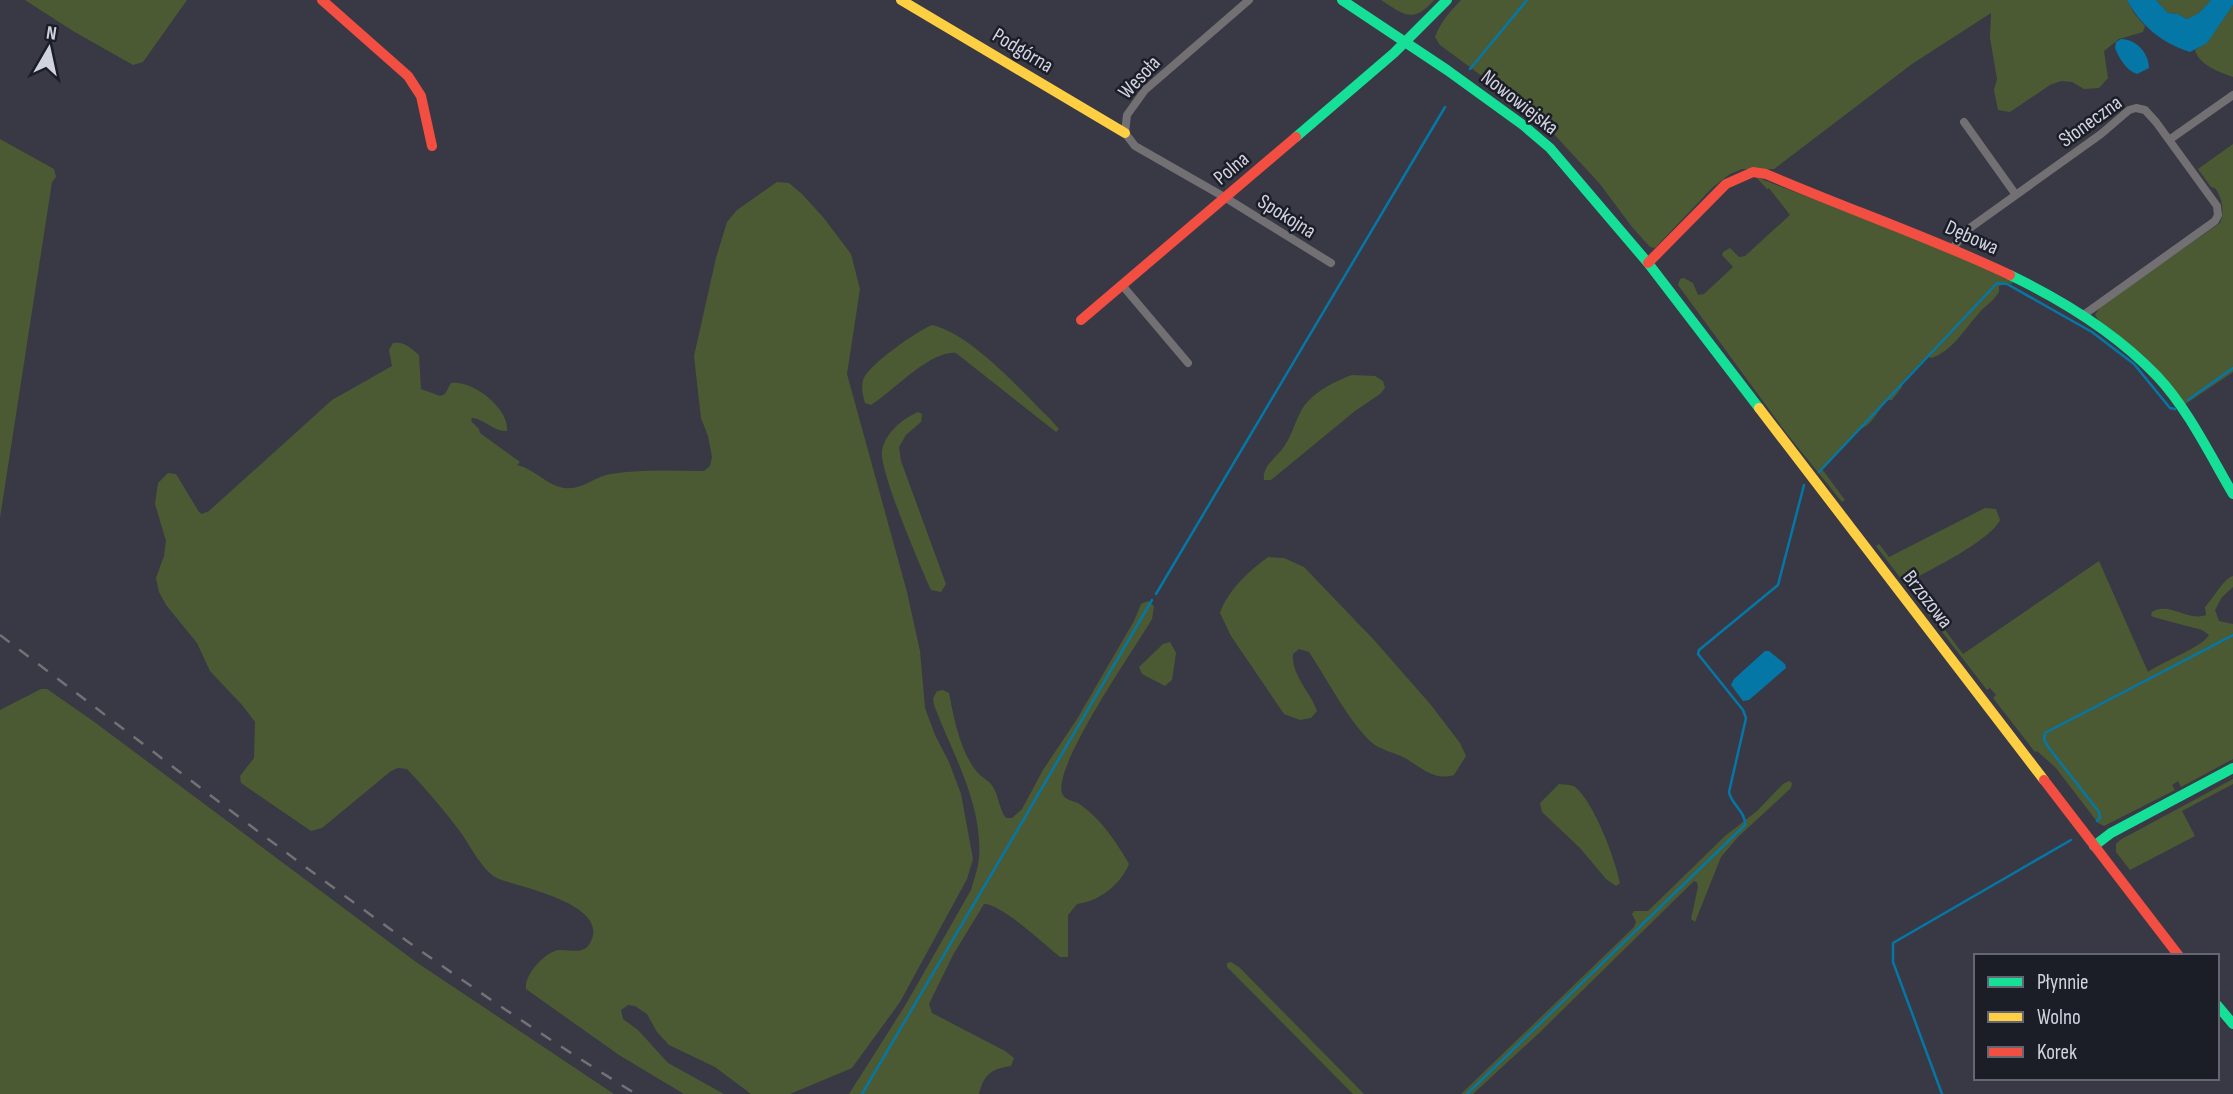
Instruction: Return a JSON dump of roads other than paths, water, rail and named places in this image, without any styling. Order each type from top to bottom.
[{"type":"street","points":[[323,0],[408,76],[421,96],[432,146]]},
{"type":"street","name":"Podgórna","points":[[901,0],[1125,133]]},
{"type":"street","name":"Wesoła","points":[[1226,198],[1135,146],[1125,133],[1127,115],[1146,90],[1249,0]]},
{"type":"street","name":"Nowowiejska","points":[[1342,0],[1523,125],[1550,148],[1648,263]]},
{"type":"street","name":"Polna","points":[[1080,320],[1226,198],[1405,42],[1447,0]]},
{"type":"street","points":[[2169,140],[2233,95]]},
{"type":"street","name":"Słoneczna","points":[[1953,248],[1967,230],[2101,134],[2129,110],[2145,110],[2217,206],[2218,215],[2216,221],[2082,316]]},
{"type":"street","points":[[1964,122],[2016,195]]},
{"type":"street","name":"Dębowa","points":[[1648,263],[1719,189],[1735,177],[1753,172],[1766,174],[1840,206],[1953,248],[2022,281],[2082,316],[2123,345],[2158,377],[2184,413],[2233,494]]},
{"type":"street","name":"Spokojna","points":[[1226,198],[1331,263]]},
{"type":"street","name":"Brzozowa","points":[[1648,263],[2177,954]]},
{"type":"street","points":[[1122,285],[1188,363]]},
{"type":"street","points":[[2094,846],[2111,833],[2233,768]]},
{"type":"street","points":[[2219,1007],[2233,1024]]},
{"type":"water","points":[[2127,0],[2156,0],[2168,13],[2187,19],[2199,13],[2211,0],[2233,0],[2233,5],[2207,43],[2190,52],[2170,44],[2153,32]]},
{"type":"water","points":[[2121,39],[2132,41],[2141,48],[2147,57],[2149,68],[2137,74],[2126,67],[2115,48],[2116,42]]},
{"type":"water","points":[[1765,651],[1769,651],[1785,664],[1786,668],[1749,700],[1743,701],[1731,685],[1734,679]]},
{"type":"waterway","points":[[1470,69],[1527,0]]},
{"type":"waterway","points":[[1156,594],[1445,107]]},
{"type":"waterway","points":[[1819,472],[1997,283],[2007,284],[2092,332],[2134,364],[2170,408],[2175,409]]},
{"type":"waterway","points":[[2188,400],[2233,368]]},
{"type":"waterway","points":[[1467,1094],[1745,825],[1745,820],[1729,792],[1746,718],[1743,710],[1698,654],[1699,650],[1778,585],[1804,485]]},
{"type":"waterway","points":[[1029,810],[1152,600]]},
{"type":"waterway","points":[[2097,821],[2100,818],[2099,812],[2049,748],[2044,740],[2045,733],[2233,635]]},
{"type":"waterway","points":[[862,1094],[1028,812]]},
{"type":"waterway","points":[[1942,1094],[1893,962],[1893,943],[2071,840]]},
{"type":"railway","points":[[0,635],[392,930],[472,987],[636,1094]]}]
